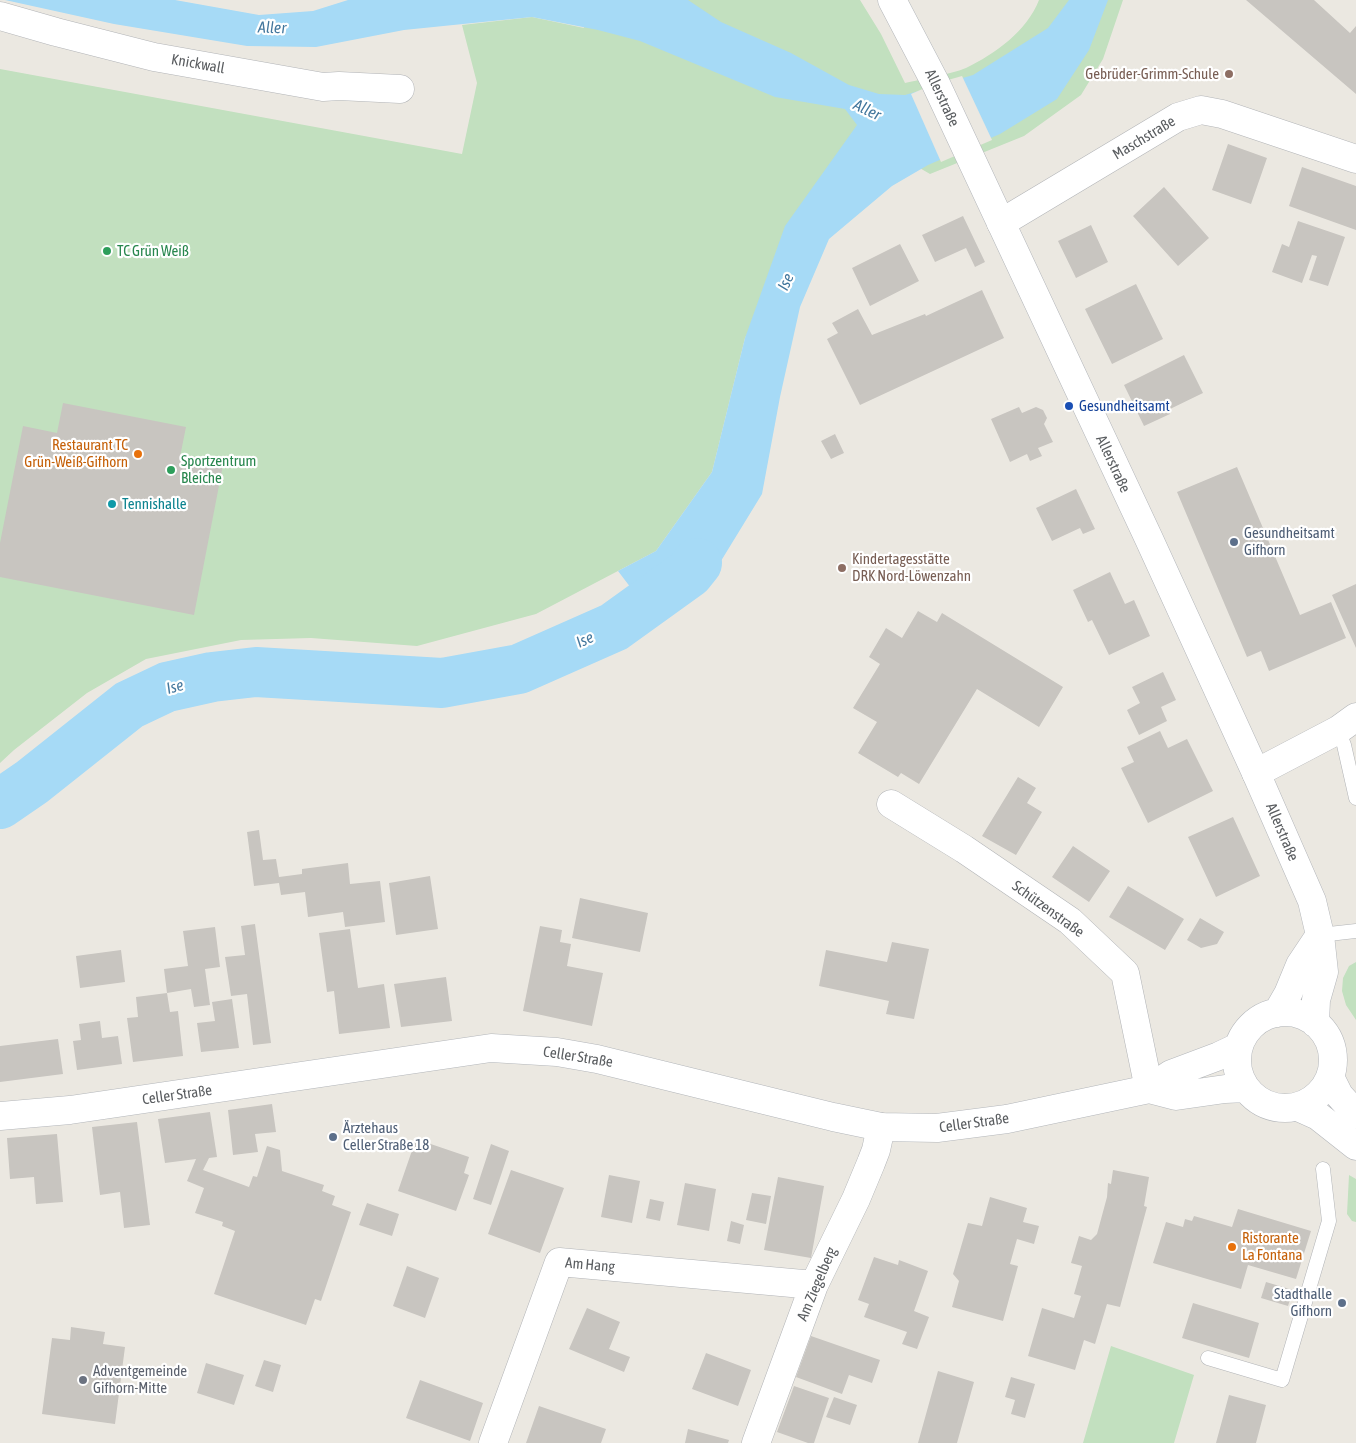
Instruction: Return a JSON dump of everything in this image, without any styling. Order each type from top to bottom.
[{"type":"street","name":"Allerstraße","points":[[892,0],[936,84],[1001,223],[1256,773],[1312,901],[1320,935],[1324,972],[1316,1000],[1315,1023]]},
{"type":"street","name":"Knickwall","points":[[0,16],[56,32],[164,58],[323,87],[400,89]]},
{"type":"street","name":"Maschstraße","points":[[1001,223],[1178,116],[1201,110],[1222,114],[1356,159]]},
{"type":"street","points":[[1256,773],[1347,724]]},
{"type":"street","name":"Schützenstraße","points":[[891,804],[964,849],[1070,921],[1125,973],[1149,1089]]},
{"type":"street","points":[[1277,1013],[1288,994],[1300,965],[1320,935]]},
{"type":"street","points":[[1277,1013],[1291,1013],[1305,1017],[1315,1023],[1323,1030],[1332,1051],[1333,1062],[1330,1077],[1319,1094],[1310,1102],[1298,1107],[1285,1108],[1263,1104],[1246,1088],[1239,1073],[1237,1062],[1238,1047],[1242,1037],[1261,1019],[1277,1013]]},
{"type":"street","name":"Celler Straße","points":[[0,1116],[70,1110],[491,1048],[557,1052],[597,1059],[881,1127],[937,1128],[999,1120],[1149,1089],[1171,1074],[1238,1047]]},
{"type":"street","points":[[1330,1077],[1339,1096],[1356,1114]]},
{"type":"street","name":"Celler Straße","points":[[1149,1089],[1176,1096],[1224,1089],[1246,1088]]},
{"type":"street","points":[[1298,1107],[1318,1116],[1356,1146]]},
{"type":"street","name":"Am Ziegelberg","points":[[756,1443],[814,1285],[864,1181],[876,1150],[881,1127]]},
{"type":"street","name":"Am Hang","points":[[493,1443],[559,1262],[814,1285]]},
{"type":"lane","points":[[1347,724],[1344,745],[1356,798]]},
{"type":"lane","points":[[1320,935],[1356,930]]},
{"type":"lane","points":[[1208,1358],[1282,1380],[1329,1221],[1323,1169]]},
{"type":"green space","points":[[578,0],[860,0],[881,34],[905,83],[960,70],[988,56],[999,49],[1027,22],[1039,0],[1123,0],[1103,59],[1081,95],[1024,136],[930,174],[854,130],[745,338],[712,472],[656,551],[536,614],[417,646],[311,638],[241,640],[146,659],[87,693],[0,763],[0,69],[462,154],[477,83],[462,25],[532,17],[584,28]]},
{"type":"green space","points":[[1356,962],[1356,1020],[1346,1005],[1342,991],[1343,978],[1349,966]]},
{"type":"green space","points":[[1349,1175],[1356,1179],[1356,1222],[1352,1221],[1347,1214]]},
{"type":"green space","points":[[1111,1346],[1194,1375],[1174,1443],[1083,1443]]},
{"type":"water","name":"Aller","points":[[5,0],[175,0],[259,15],[313,11],[348,0],[688,0],[721,22],[791,53],[849,85],[879,94],[905,95],[973,75],[1048,28],[1069,0],[1108,0],[1089,50],[1057,99],[1000,134],[928,165],[892,186],[829,239],[800,307],[780,397],[762,494],[713,574],[650,613],[618,571],[656,551],[712,472],[745,338],[785,226],[857,125],[845,109],[775,97],[640,41],[598,30],[532,17],[404,30],[316,47],[247,46],[114,24]]},
{"type":"pier","points":[[962,76],[992,140],[941,162],[911,94],[934,84]]},
{"type":"building","points":[[1246,0],[1314,0],[1350,33],[1356,26],[1356,94]]},
{"type":"building","points":[[1228,144],[1267,158],[1251,204],[1212,190]]},
{"type":"building","points":[[1302,167],[1356,186],[1356,230],[1289,206]]},
{"type":"building","points":[[1164,187],[1209,238],[1178,266],[1133,216]]},
{"type":"building","points":[[963,216],[985,262],[975,267],[966,248],[935,262],[922,235]]},
{"type":"building","points":[[1298,221],[1345,237],[1328,286],[1309,280],[1317,256],[1312,255],[1302,283],[1272,272],[1282,244],[1289,247]]},
{"type":"building","points":[[1091,225],[1108,262],[1076,278],[1058,241]]},
{"type":"building","points":[[900,244],[919,281],[870,306],[852,268]]},
{"type":"building","points":[[1136,284],[1163,339],[1112,364],[1085,309]]},
{"type":"building","points":[[982,290],[1004,338],[860,405],[827,339],[838,333],[832,323],[858,309],[872,335],[925,314],[926,316]]},
{"type":"building","points":[[1184,355],[1203,393],[1168,410],[1170,414],[1144,426],[1124,385]]},
{"type":"building","name":"Tennishalle","points":[[63,403],[186,427],[180,457],[223,465],[194,615],[0,577],[0,543],[23,426],[57,433]]},
{"type":"building","points":[[1019,407],[1022,413],[1036,407],[1043,410],[1047,418],[1044,424],[1053,442],[1038,448],[1042,456],[1030,461],[1027,454],[1010,462],[991,419]]},
{"type":"building","points":[[835,434],[844,453],[831,459],[821,441]]},
{"type":"building","name":"Gesundheitsamt Gifhorn","points":[[1237,467],[1300,615],[1331,602],[1346,638],[1269,671],[1261,651],[1247,657],[1177,492]]},
{"type":"building","points":[[1076,489],[1095,529],[1083,534],[1080,528],[1052,541],[1036,508]]},
{"type":"building","points":[[1110,572],[1125,604],[1134,600],[1150,636],[1109,655],[1092,620],[1088,622],[1073,590]]},
{"type":"building","points":[[1356,584],[1356,648],[1332,595]]},
{"type":"building","points":[[918,611],[937,622],[942,613],[1063,687],[1039,727],[977,689],[919,784],[901,773],[898,777],[858,753],[877,722],[853,708],[880,664],[869,657],[886,628],[902,638]]},
{"type":"building","points":[[1163,672],[1176,700],[1161,707],[1167,721],[1139,735],[1127,710],[1140,703],[1132,687]]},
{"type":"building","points":[[1160,731],[1168,748],[1187,739],[1213,791],[1148,823],[1121,768],[1134,762],[1127,747]]},
{"type":"building","points":[[1018,777],[1036,788],[1027,803],[1042,812],[1016,855],[982,836]]},
{"type":"building","points":[[1233,817],[1260,876],[1216,897],[1188,837]]},
{"type":"building","points":[[259,830],[263,860],[276,859],[279,877],[302,874],[302,869],[348,863],[350,884],[380,881],[385,922],[345,927],[343,912],[308,917],[305,892],[281,895],[279,883],[254,886],[247,832]]},
{"type":"building","points":[[1073,846],[1110,871],[1089,902],[1052,877]]},
{"type":"building","points":[[430,876],[438,929],[396,935],[389,883]]},
{"type":"building","points":[[1128,886],[1184,919],[1165,950],[1109,917]]},
{"type":"building","points":[[580,898],[648,913],[640,952],[572,938]]},
{"type":"building","points":[[1200,918],[1224,932],[1217,944],[1201,948],[1187,940]]},
{"type":"building","points":[[255,924],[271,1043],[253,1045],[247,994],[231,996],[225,957],[245,955],[241,926]]},
{"type":"building","points":[[540,926],[562,930],[560,942],[571,944],[567,966],[603,973],[592,1026],[523,1011]]},
{"type":"building","points":[[215,927],[220,967],[205,969],[210,1005],[194,1007],[191,989],[167,993],[164,969],[188,966],[183,931]]},
{"type":"building","points":[[350,929],[358,988],[384,984],[390,1028],[339,1034],[334,991],[327,992],[319,933]]},
{"type":"building","points":[[892,942],[929,949],[914,1019],[886,1014],[889,1001],[819,986],[826,950],[887,962]]},
{"type":"building","points":[[121,950],[125,982],[80,988],[76,956]]},
{"type":"building","points":[[446,977],[452,1021],[401,1027],[394,984]]},
{"type":"building","points":[[167,993],[170,1012],[178,1011],[183,1056],[133,1062],[127,1018],[138,1017],[136,997]]},
{"type":"building","points":[[232,999],[239,1048],[201,1052],[197,1023],[215,1021],[212,1002]]},
{"type":"building","points":[[100,1021],[102,1038],[118,1036],[122,1064],[77,1070],[73,1041],[81,1040],[79,1024]]},
{"type":"building","points":[[58,1039],[63,1074],[0,1082],[0,1046]]},
{"type":"building","points":[[272,1104],[276,1132],[255,1134],[258,1152],[233,1155],[228,1110]]},
{"type":"building","points":[[210,1112],[217,1157],[209,1158],[203,1170],[249,1187],[253,1176],[257,1177],[267,1146],[280,1150],[282,1171],[324,1185],[322,1191],[335,1196],[332,1205],[351,1212],[321,1301],[315,1299],[306,1325],[214,1294],[235,1231],[222,1226],[223,1222],[195,1213],[204,1188],[187,1181],[196,1159],[165,1163],[158,1119]]},
{"type":"building","points":[[137,1122],[150,1225],[124,1228],[120,1192],[100,1195],[92,1127]]},
{"type":"building","points":[[57,1134],[63,1202],[36,1204],[34,1177],[10,1179],[7,1138]]},
{"type":"building","points":[[416,1139],[469,1157],[464,1173],[469,1175],[456,1211],[398,1191]]},
{"type":"building","points":[[491,1144],[509,1151],[491,1205],[473,1199]]},
{"type":"building","points":[[511,1170],[564,1188],[540,1253],[488,1234]]},
{"type":"building","points":[[1113,1170],[1149,1177],[1144,1206],[1147,1207],[1120,1307],[1107,1304],[1095,1344],[1084,1340],[1075,1370],[1028,1356],[1042,1308],[1074,1318],[1081,1296],[1074,1294],[1082,1266],[1071,1263],[1079,1236],[1091,1240],[1097,1234],[1107,1197],[1108,1183],[1111,1184]]},
{"type":"building","points":[[609,1175],[640,1181],[632,1223],[601,1217]]},
{"type":"building","points":[[778,1177],[824,1186],[811,1258],[764,1250]]},
{"type":"building","points":[[685,1183],[716,1189],[709,1231],[677,1225]]},
{"type":"building","points":[[752,1193],[771,1196],[766,1224],[746,1220]]},
{"type":"building","points":[[990,1197],[1027,1208],[1023,1222],[1039,1226],[1034,1244],[1017,1239],[1010,1264],[1018,1266],[1003,1321],[952,1307],[959,1281],[953,1274],[968,1223],[982,1226]]},
{"type":"building","points":[[650,1199],[664,1202],[660,1221],[646,1218]]},
{"type":"building","points":[[367,1203],[399,1214],[392,1236],[359,1225]]},
{"type":"building","name":"Ristorante La Fontana","points":[[1238,1209],[1311,1231],[1296,1279],[1248,1265],[1241,1289],[1153,1263],[1166,1222],[1183,1227],[1185,1219],[1192,1221],[1194,1216],[1232,1227]]},
{"type":"building","points":[[731,1221],[744,1225],[740,1244],[727,1241]]},
{"type":"building","points":[[874,1257],[898,1265],[899,1260],[928,1271],[914,1311],[929,1317],[917,1349],[902,1344],[907,1332],[864,1317],[869,1304],[858,1300]]},
{"type":"building","points":[[407,1266],[439,1278],[425,1318],[393,1306]]},
{"type":"building","points":[[1266,1282],[1293,1290],[1288,1306],[1261,1298]]},
{"type":"building","points":[[1193,1303],[1259,1323],[1249,1358],[1182,1338]]},
{"type":"building","points":[[587,1308],[620,1322],[609,1349],[630,1357],[624,1372],[569,1349]]},
{"type":"building","name":"Adventgemeinde Gifhorn-Mitte","points":[[71,1327],[105,1332],[103,1344],[125,1347],[115,1424],[42,1414],[52,1338],[70,1340]]},
{"type":"building","points":[[811,1336],[880,1360],[872,1383],[849,1375],[842,1394],[796,1377]]},
{"type":"building","points":[[706,1353],[751,1370],[738,1406],[692,1389]]},
{"type":"building","points":[[264,1360],[281,1365],[273,1392],[255,1386]]},
{"type":"building","points":[[206,1363],[244,1375],[234,1405],[197,1393]]},
{"type":"building","points":[[938,1371],[974,1382],[957,1443],[918,1443]]},
{"type":"building","points":[[1011,1377],[1035,1384],[1025,1418],[1011,1414],[1015,1400],[1005,1397]]},
{"type":"building","points":[[420,1380],[483,1403],[470,1441],[406,1418]]},
{"type":"building","points":[[794,1386],[829,1398],[814,1443],[808,1443],[777,1432]]},
{"type":"building","points":[[1229,1395],[1266,1405],[1256,1443],[1216,1443]]},
{"type":"building","points":[[834,1397],[857,1405],[850,1425],[826,1417]]},
{"type":"building","points":[[539,1406],[606,1429],[601,1443],[526,1443]]},
{"type":"building","points":[[688,1429],[729,1440],[728,1443],[685,1443]]},
{"type":"waterway","name":"Ise","points":[[0,804],[32,782],[129,705],[167,687],[212,677],[256,672],[442,683],[519,669],[614,627],[689,573],[697,563]]},
{"type":"place","name":"Gebrüder-Grimm-Schule","points":[[1229,74]]},
{"type":"place","name":"TC Grün Weiß","points":[[107,251]]},
{"type":"place","name":"Gesundheitsamt","points":[[1069,406]]},
{"type":"place","name":"Restaurant TC Grün-Weiß-Gifhorn","points":[[138,454]]},
{"type":"place","name":"Sportzentrum Bleiche","points":[[171,470]]},
{"type":"place","name":"Tennishalle","points":[[112,504]]},
{"type":"place","name":"Gesundheitsamt Gifhorn","points":[[1234,542]]},
{"type":"place","name":"Kindertagesstätte DRK Nord-Löwenzahn","points":[[842,568]]},
{"type":"place","name":"Ärztehaus Celler Straße 18","points":[[333,1137]]},
{"type":"place","name":"Ristorante La Fontana","points":[[1232,1247]]},
{"type":"place","name":"Stadthalle Gifhorn","points":[[1342,1303]]},
{"type":"place","name":"Adventgemeinde Gifhorn-Mitte","points":[[83,1380]]}]
